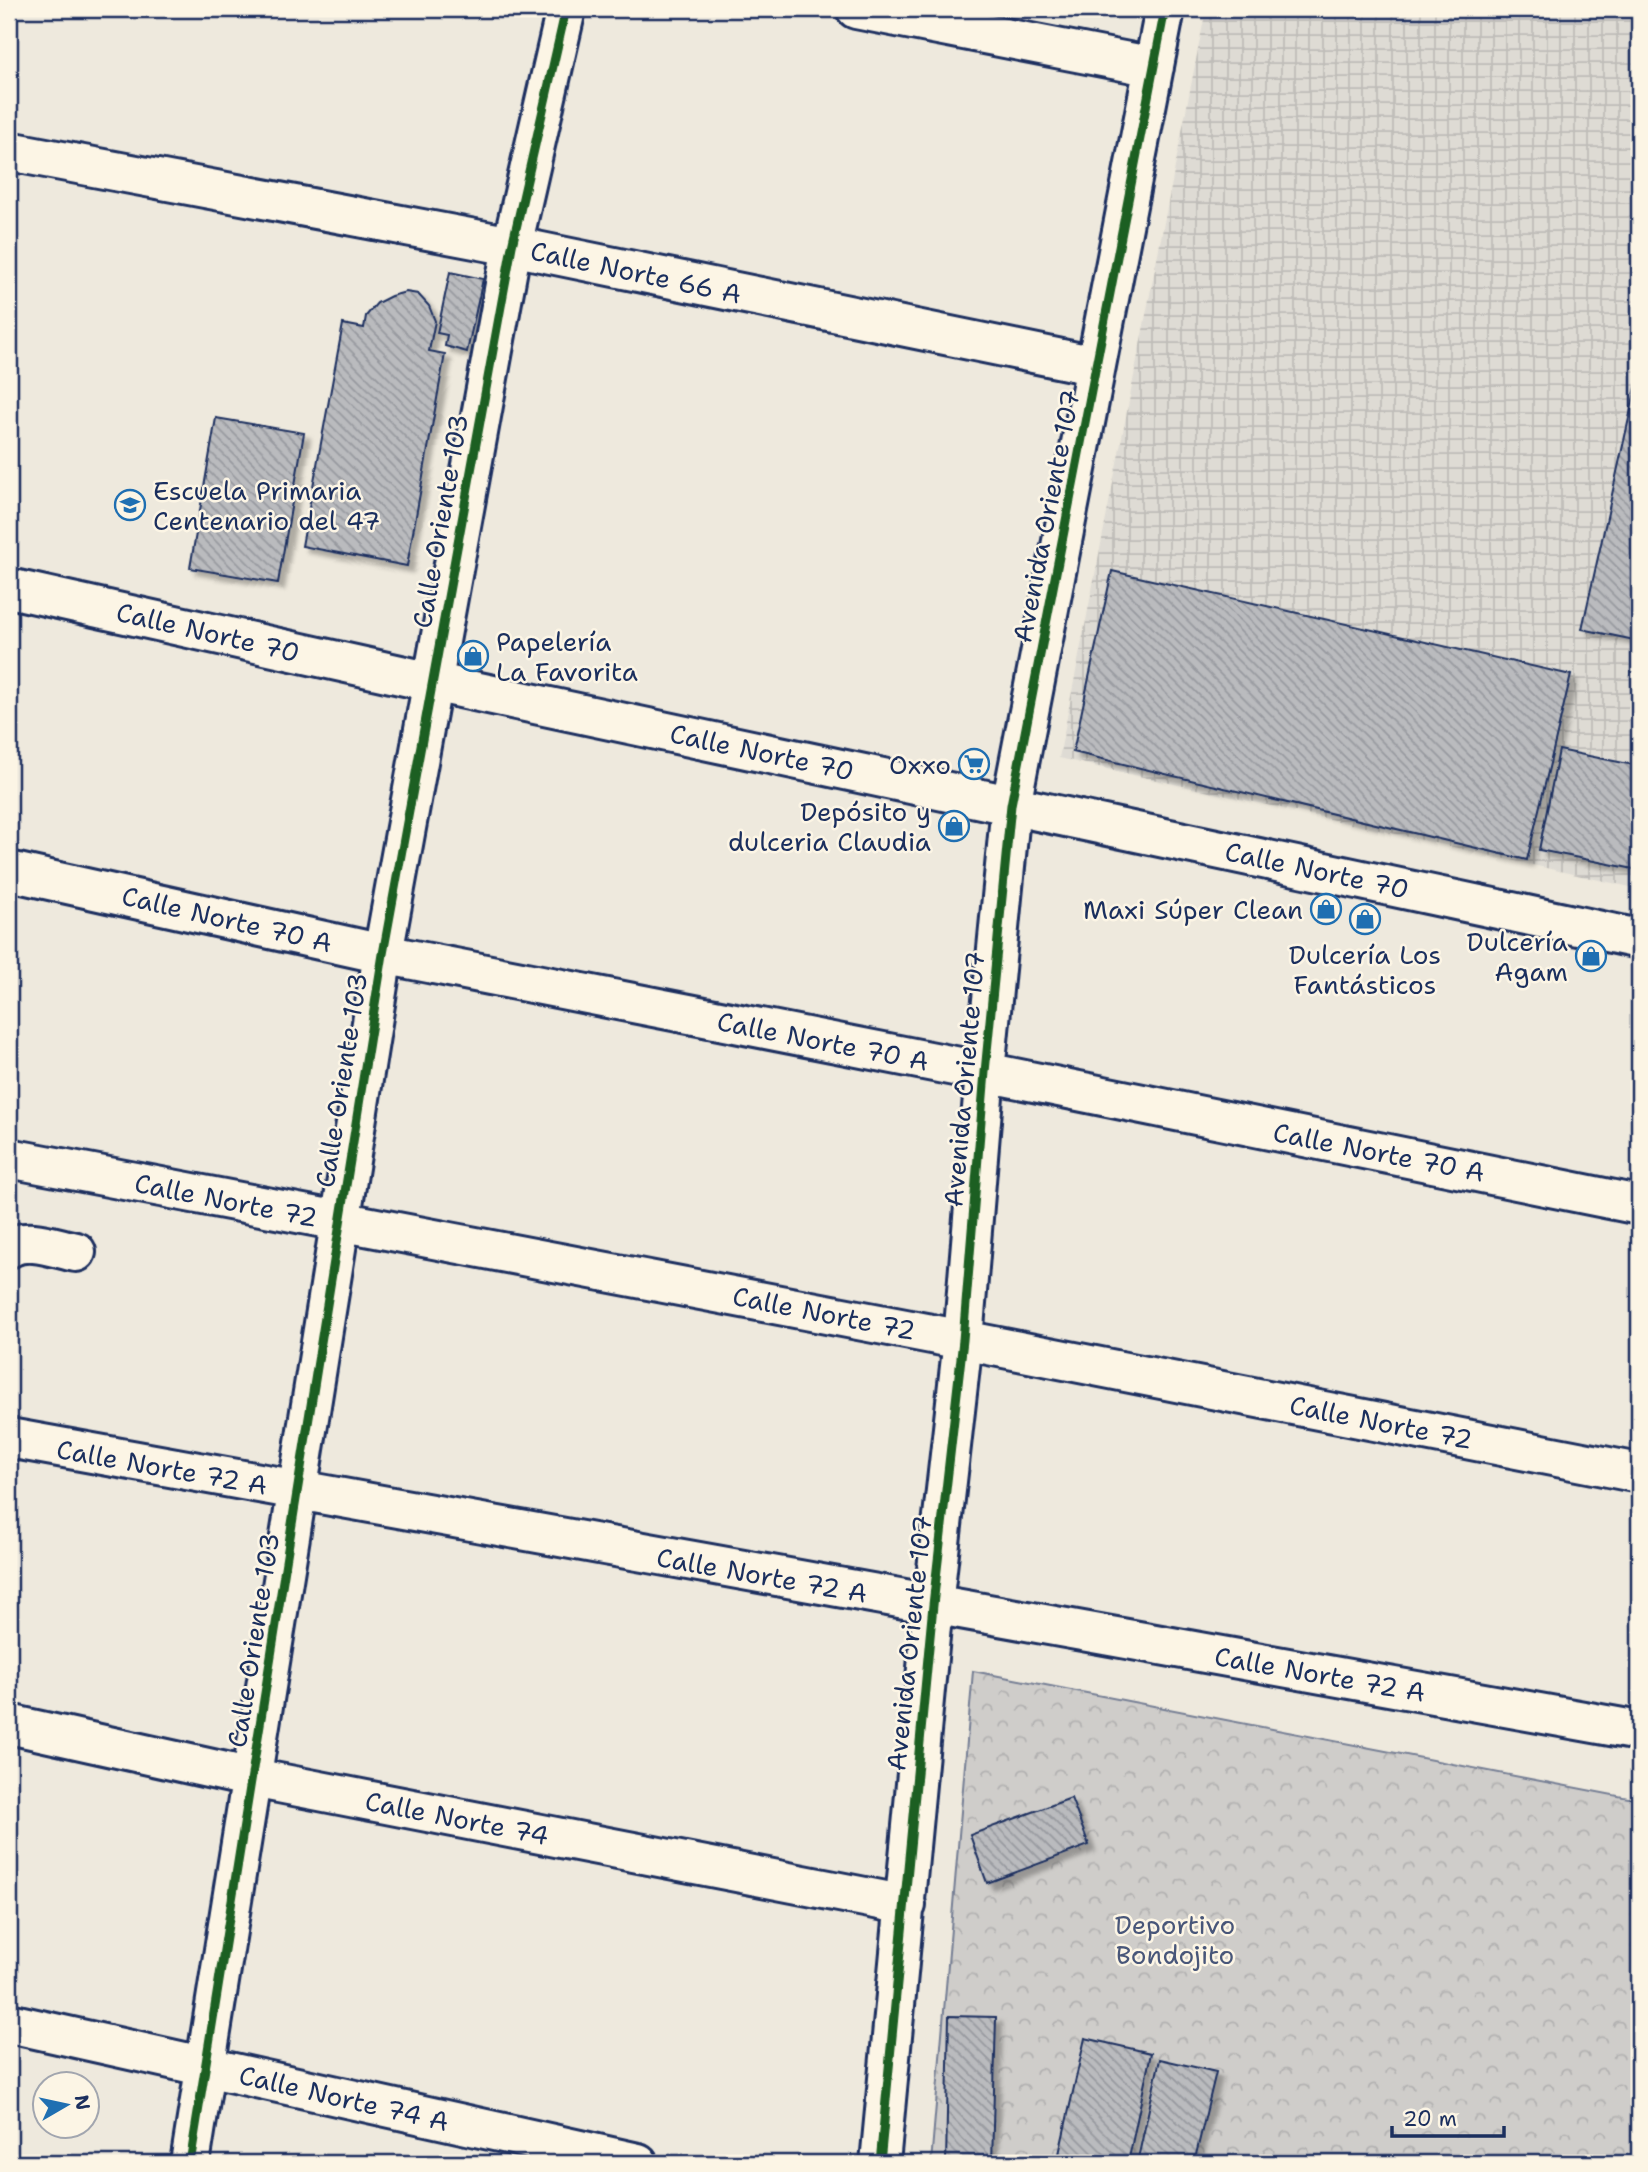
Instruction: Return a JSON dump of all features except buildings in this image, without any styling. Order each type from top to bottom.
[{"type":"street","name":"Calle Oriente 103","points":[[190,2163],[383,954],[512,246],[566,9]]},
{"type":"street","points":[[856,9],[1154,67]]},
{"type":"street","name":"Avenida Oriente 107","points":[[880,2163],[933,1605],[963,1340],[1011,805],[1165,9]]},
{"type":"street","name":"Calle Norte 66 A","points":[[9,151],[512,246],[1096,366]]},
{"type":"street","name":"Calle Norte 70","points":[[9,588],[432,682],[1639,939]]},
{"type":"street","name":"Calle Norte 70 A","points":[[9,871],[383,954],[985,1072],[1639,1205]]},
{"type":"street","name":"Calle Norte 72","points":[[9,1158],[963,1340],[1639,1473]]},
{"type":"street","points":[[9,1248],[21,1242],[32,1242],[76,1252]]},
{"type":"street","name":"Calle Norte 72 A","points":[[9,1438],[1639,1731]]},
{"type":"street","name":"Calle Norte 74","points":[[9,1724],[253,1778],[905,1905]]},
{"type":"street","name":"Calle Norte 74 A","points":[[9,2023],[638,2163]]},
{"type":"shaded area","points":[[1206,9],[1639,9],[1639,889],[1059,758]]},
{"type":"green space","name":"Deportivo Bondojito","points":[[973,1671],[1639,1800],[1639,2163],[931,2163]]},
{"type":"cycle path","points":[[190,2163],[383,954],[512,246],[566,9]]},
{"type":"cycle path","points":[[880,2163],[933,1605],[963,1340],[1011,805],[1165,9]]},
{"type":"place","name":"Escuela Primaria Centenario del 47","points":[[130,505]]},
{"type":"place","name":"Papelería La Favorita","points":[[473,656]]},
{"type":"place","name":"Oxxo","points":[[974,764]]},
{"type":"place","name":"Depósito y dulceria Claudia","points":[[954,826]]},
{"type":"place","name":"Maxi Súper Clean","points":[[1326,909]]},
{"type":"place","name":"Dulcería Los Fantásticos","points":[[1365,919]]},
{"type":"place","name":"Dulcería Agam","points":[[1591,956]]}]
